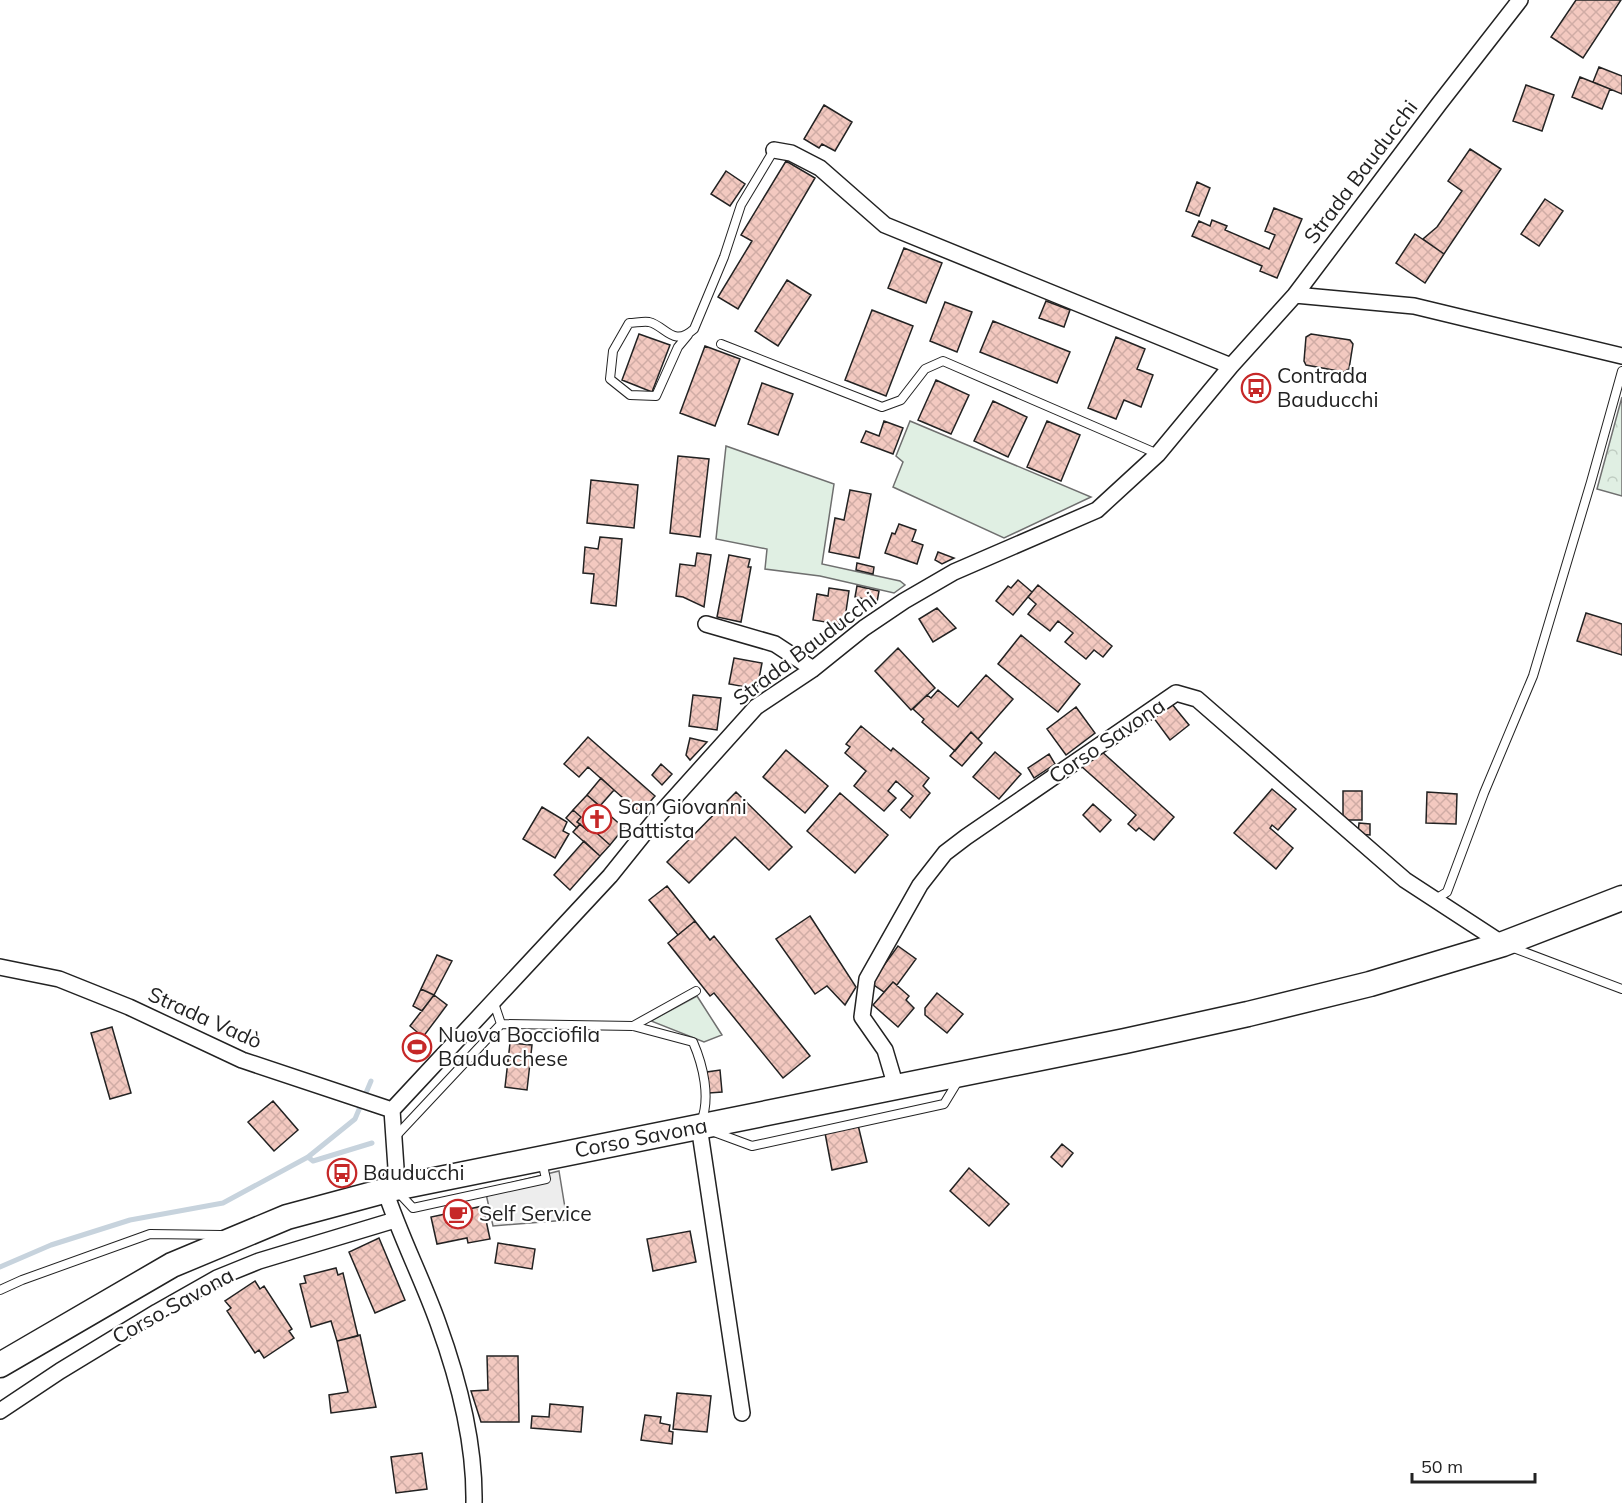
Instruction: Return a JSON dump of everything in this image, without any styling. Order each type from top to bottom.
[{"type":"main road","name":"Corso Savona","points":[[0,1365],[172,1265],[288,1217],[390,1190],[541,1158],[1248,1014],[1370,984],[1503,944],[1622,898]]},
{"type":"street","name":"Strada Bauducchi","points":[[392,1110],[610,876],[659,815],[756,707],[813,669],[864,628],[954,572],[1097,510],[1158,454],[1231,366],[1295,295],[1438,104],[1520,0]]},
{"type":"street","points":[[774,150],[791,153],[820,168],[885,225],[1231,366]]},
{"type":"street","points":[[1295,295],[1414,306],[1622,356]]},
{"type":"street","points":[[706,624],[775,644],[813,669]]},
{"type":"street","name":"Corso Savona","points":[[896,1087],[885,1050],[862,1017],[864,996],[867,979],[920,885],[945,853],[966,837],[1176,693],[1197,699],[1405,880],[1503,944]]},
{"type":"street","name":"Strada Vadò","points":[[0,967],[59,979],[129,1007],[242,1060],[392,1110]]},
{"type":"street","points":[[392,1110],[396,1167],[390,1190],[395,1220],[438,1323],[459,1390],[468,1432],[474,1503]]},
{"type":"street","points":[[699,1126],[742,1413]]},
{"type":"street","name":"Corso Savona","points":[[0,1411],[60,1371],[217,1278],[259,1261],[395,1220]]},
{"type":"lane","points":[[688,335],[670,336],[650,322],[629,323],[613,351],[610,379],[630,395],[656,396],[678,347],[694,329],[724,257],[741,205],[774,150]]},
{"type":"lane","points":[[721,344],[882,407],[901,400],[925,369],[943,361],[1158,454]]},
{"type":"lane","points":[[1434,900],[1447,892],[1484,793],[1533,676],[1622,371]]},
{"type":"lane","points":[[1503,944],[1622,989]]},
{"type":"lane","points":[[633,1026],[696,991]]},
{"type":"lane","points":[[494,1000],[501,1024]]},
{"type":"lane","points":[[394,1138],[501,1024],[633,1026],[693,1042],[701,1062],[706,1111],[699,1126],[752,1146],[944,1104],[962,1074]]},
{"type":"lane","points":[[0,1290],[150,1234],[244,1235]]},
{"type":"green space","points":[[1622,397],[1622,496],[1597,489]]},
{"type":"green space","points":[[910,421],[1091,497],[1004,538],[893,487],[903,462],[896,456]]},
{"type":"green space","points":[[726,446],[834,484],[822,564],[900,581],[905,585],[894,593],[820,576],[765,569],[767,549],[716,539]]},
{"type":"green space","points":[[697,996],[722,1035],[704,1042],[651,1021]]},
{"type":"shaded area","points":[[559,1171],[567,1220],[493,1226],[485,1189]]},
{"type":"building","points":[[1576,0],[1621,0],[1583,58],[1551,37]]},
{"type":"building","points":[[1599,67],[1622,76],[1622,94],[1593,82]]},
{"type":"building","points":[[1580,77],[1610,89],[1602,109],[1572,97]]},
{"type":"building","points":[[1526,85],[1554,95],[1542,131],[1513,121]]},
{"type":"building","points":[[824,105],[852,122],[835,151],[822,144],[819,148],[804,139]]},
{"type":"building","points":[[1470,149],[1501,169],[1444,254],[1423,239],[1437,227],[1462,191],[1448,181]]},
{"type":"building","points":[[786,161],[815,178],[738,309],[718,297],[752,241],[741,235]]},
{"type":"building","points":[[726,171],[745,184],[730,206],[711,194]]},
{"type":"building","points":[[1197,182],[1210,188],[1199,216],[1186,211]]},
{"type":"building","points":[[1545,199],[1563,211],[1539,246],[1521,234]]},
{"type":"building","points":[[1274,208],[1302,219],[1277,278],[1260,271],[1262,266],[1192,236],[1199,221],[1210,226],[1212,220],[1227,226],[1225,230],[1269,249],[1275,235],[1265,231]]},
{"type":"building","points":[[1415,234],[1444,254],[1425,283],[1396,263]]},
{"type":"building","points":[[904,248],[942,263],[926,303],[888,288]]},
{"type":"building","points":[[787,280],[811,295],[778,346],[755,331]]},
{"type":"building","points":[[1046,301],[1070,310],[1064,327],[1039,318]]},
{"type":"building","points":[[945,302],[972,312],[957,352],[930,341]]},
{"type":"building","points":[[872,310],[913,326],[886,396],[845,380]]},
{"type":"building","points":[[993,321],[1070,352],[1057,383],[980,352]]},
{"type":"building","points":[[639,334],[670,345],[652,392],[622,380]]},
{"type":"building","points":[[1311,334],[1350,340],[1353,344],[1349,369],[1344,372],[1306,365],[1304,361],[1306,337]]},
{"type":"building","points":[[1116,337],[1145,349],[1137,369],[1153,375],[1141,407],[1124,400],[1116,419],[1088,408]]},
{"type":"building","points":[[705,346],[740,359],[715,426],[680,413]]},
{"type":"building","points":[[936,380],[969,395],[951,434],[918,420]]},
{"type":"building","points":[[762,383],[793,394],[778,435],[748,424]]},
{"type":"building","points":[[993,401],[1027,417],[1008,457],[974,441]]},
{"type":"building","points":[[884,421],[903,428],[893,454],[861,442],[866,431],[879,436]]},
{"type":"building","points":[[1047,421],[1080,435],[1061,481],[1027,467]]},
{"type":"building","points":[[678,456],[709,459],[700,537],[670,533]]},
{"type":"building","points":[[591,480],[638,485],[634,528],[587,523]]},
{"type":"building","points":[[850,490],[871,494],[859,558],[829,552],[835,518],[844,520]]},
{"type":"building","points":[[899,524],[916,530],[912,541],[923,545],[917,564],[885,553],[892,533],[895,534]]},
{"type":"building","points":[[600,537],[622,539],[616,606],[591,603],[594,574],[583,573],[585,547],[598,549]]},
{"type":"building","points":[[938,552],[954,558],[942,564],[935,560]]},
{"type":"building","points":[[697,553],[711,555],[704,607],[676,596],[680,564],[695,566]]},
{"type":"building","points":[[729,555],[750,559],[748,567],[751,567],[741,622],[717,617]]},
{"type":"building","points":[[857,563],[874,567],[873,574],[856,570]]},
{"type":"building","points":[[1018,580],[1032,592],[1013,615],[996,601],[1008,586],[1011,588]]},
{"type":"building","points":[[1038,585],[1112,646],[1103,657],[1094,650],[1086,659],[1065,642],[1073,633],[1058,621],[1050,631],[1028,614],[1036,604],[1028,597]]},
{"type":"building","points":[[857,586],[879,591],[877,602],[855,597]]},
{"type":"building","points":[[829,588],[849,591],[844,625],[813,620],[817,594],[828,596]]},
{"type":"building","points":[[937,608],[956,628],[933,642],[919,619]]},
{"type":"building","points":[[1586,613],[1622,624],[1622,655],[1577,641]]},
{"type":"building","points":[[1021,635],[1080,684],[1058,712],[998,664]]},
{"type":"building","points":[[898,648],[935,688],[911,710],[875,671]]},
{"type":"building","points":[[734,658],[762,663],[757,689],[729,684]]},
{"type":"building","points":[[986,675],[1013,699],[978,739],[971,732],[955,751],[922,722],[924,719],[913,709],[927,695],[931,698],[938,690],[958,707]]},
{"type":"building","points":[[693,695],[721,698],[717,730],[689,726]]},
{"type":"building","points":[[1171,703],[1189,725],[1170,740],[1153,717]]},
{"type":"building","points":[[1076,707],[1095,733],[1066,755],[1047,729]]},
{"type":"building","points":[[861,726],[891,751],[893,748],[929,778],[923,786],[930,793],[910,818],[901,810],[913,796],[896,781],[888,791],[896,798],[884,811],[854,786],[866,771],[845,753],[850,747],[846,744]]},
{"type":"building","points":[[971,732],[982,743],[962,766],[950,756]]},
{"type":"building","points":[[588,737],[655,796],[640,813],[588,767],[579,777],[564,764]]},
{"type":"building","points":[[690,738],[707,742],[690,760],[686,755]]},
{"type":"building","points":[[786,750],[828,786],[805,813],[763,777]]},
{"type":"building","points":[[1100,750],[1174,817],[1154,840],[1139,828],[1136,831],[1128,824],[1136,815],[1081,766]]},
{"type":"building","points":[[995,752],[1021,774],[999,799],[973,777]]},
{"type":"building","points":[[1049,754],[1055,764],[1034,778],[1028,768]]},
{"type":"building","points":[[661,764],[672,774],[662,785],[652,775]]},
{"type":"building","points":[[601,778],[614,790],[600,806],[587,795]]},
{"type":"building","points":[[1272,789],[1296,809],[1278,830],[1272,825],[1270,828],[1293,848],[1276,869],[1234,833]]},
{"type":"building","points":[[1343,791],[1362,791],[1362,820],[1343,820]]},
{"type":"building","points":[[736,792],[792,847],[769,870],[735,837],[689,883],[667,862]]},
{"type":"building","points":[[1427,792],[1457,794],[1456,824],[1426,823]]},
{"type":"building","points":[[840,793],[888,835],[855,873],[807,831]]},
{"type":"building","name":"San Giovanni Battista","points":[[587,795],[624,828],[610,845],[591,828],[588,831],[577,822],[581,817],[573,810]]},
{"type":"building","points":[[1093,804],[1111,820],[1100,832],[1083,815]]},
{"type":"building","points":[[542,807],[567,822],[563,831],[569,834],[555,858],[523,839]]},
{"type":"building","points":[[573,810],[581,817],[577,822],[580,824],[577,828],[566,818]]},
{"type":"building","points":[[1359,823],[1370,824],[1370,835],[1358,834]]},
{"type":"building","points":[[580,824],[588,831],[591,828],[610,845],[600,856],[573,832]]},
{"type":"building","points":[[584,841],[600,856],[570,890],[554,875]]},
{"type":"building","points":[[667,886],[695,921],[678,935],[649,900]]},
{"type":"building","points":[[810,916],[856,987],[845,1005],[827,986],[815,994],[776,939]]},
{"type":"building","points":[[695,921],[710,940],[714,936],[810,1056],[783,1078],[714,993],[710,996],[668,943]]},
{"type":"building","points":[[898,946],[916,959],[897,985],[893,982],[884,992],[871,983]]},
{"type":"building","points":[[437,955],[452,961],[434,995],[421,989]]},
{"type":"building","points":[[893,982],[909,996],[906,1000],[914,1008],[898,1027],[873,1005]]},
{"type":"building","points":[[421,989],[434,995],[422,1011],[413,1006]]},
{"type":"building","points":[[937,993],[963,1014],[947,1033],[925,1015],[925,1008]]},
{"type":"building","points":[[434,995],[447,1005],[423,1037],[410,1026]]},
{"type":"building","points":[[112,1027],[131,1093],[110,1099],[91,1033]]},
{"type":"building","points":[[510,1043],[532,1045],[527,1090],[505,1087]]},
{"type":"building","points":[[720,1070],[722,1092],[709,1093],[707,1072]]},
{"type":"building","points":[[273,1101],[298,1130],[274,1151],[248,1122]]},
{"type":"building","points":[[858,1125],[867,1162],[832,1170],[825,1133]]},
{"type":"building","points":[[1062,1144],[1073,1153],[1062,1167],[1051,1157]]},
{"type":"building","points":[[969,1168],[1009,1204],[989,1226],[950,1191]]},
{"type":"building","points":[[483,1206],[490,1239],[468,1243],[467,1238],[437,1244],[431,1217]]},
{"type":"building","points":[[690,1231],[696,1262],[653,1271],[647,1239]]},
{"type":"building","points":[[379,1238],[405,1300],[375,1313],[349,1252]]},
{"type":"building","points":[[498,1243],[535,1249],[532,1269],[495,1263]]},
{"type":"building","points":[[336,1268],[338,1275],[343,1273],[358,1336],[337,1341],[331,1321],[311,1327],[300,1284],[306,1283],[304,1276]]},
{"type":"building","points":[[255,1281],[260,1289],[264,1286],[292,1329],[289,1331],[294,1338],[264,1358],[259,1350],[255,1353],[227,1311],[231,1308],[225,1301]]},
{"type":"building","points":[[360,1335],[376,1407],[331,1413],[329,1395],[348,1392],[337,1341]]},
{"type":"building","points":[[487,1356],[518,1356],[519,1422],[481,1422],[471,1391],[488,1390]]},
{"type":"building","points":[[677,1393],[711,1396],[707,1432],[673,1429]]},
{"type":"building","points":[[550,1404],[583,1407],[581,1432],[531,1428],[532,1416],[549,1417]]},
{"type":"building","points":[[645,1415],[661,1417],[660,1423],[670,1425],[669,1431],[673,1432],[672,1444],[641,1440]]},
{"type":"building","points":[[422,1453],[427,1489],[396,1493],[391,1457]]},
{"type":"waterway","points":[[0,1267],[51,1245],[130,1220],[223,1203],[308,1157],[355,1119],[371,1081]]},
{"type":"waterway","points":[[308,1157],[313,1161],[372,1143]]},
{"type":"place","name":"Contrada Bauducchi","points":[[1256,388]]},
{"type":"place","name":"San Giovanni Battista","points":[[597,819]]},
{"type":"place","name":"Nuova Bocciofila Bauducchese","points":[[417,1047]]},
{"type":"place","name":"Bauducchi","points":[[342,1173]]},
{"type":"place","name":"Self Service","points":[[458,1214]]}]
